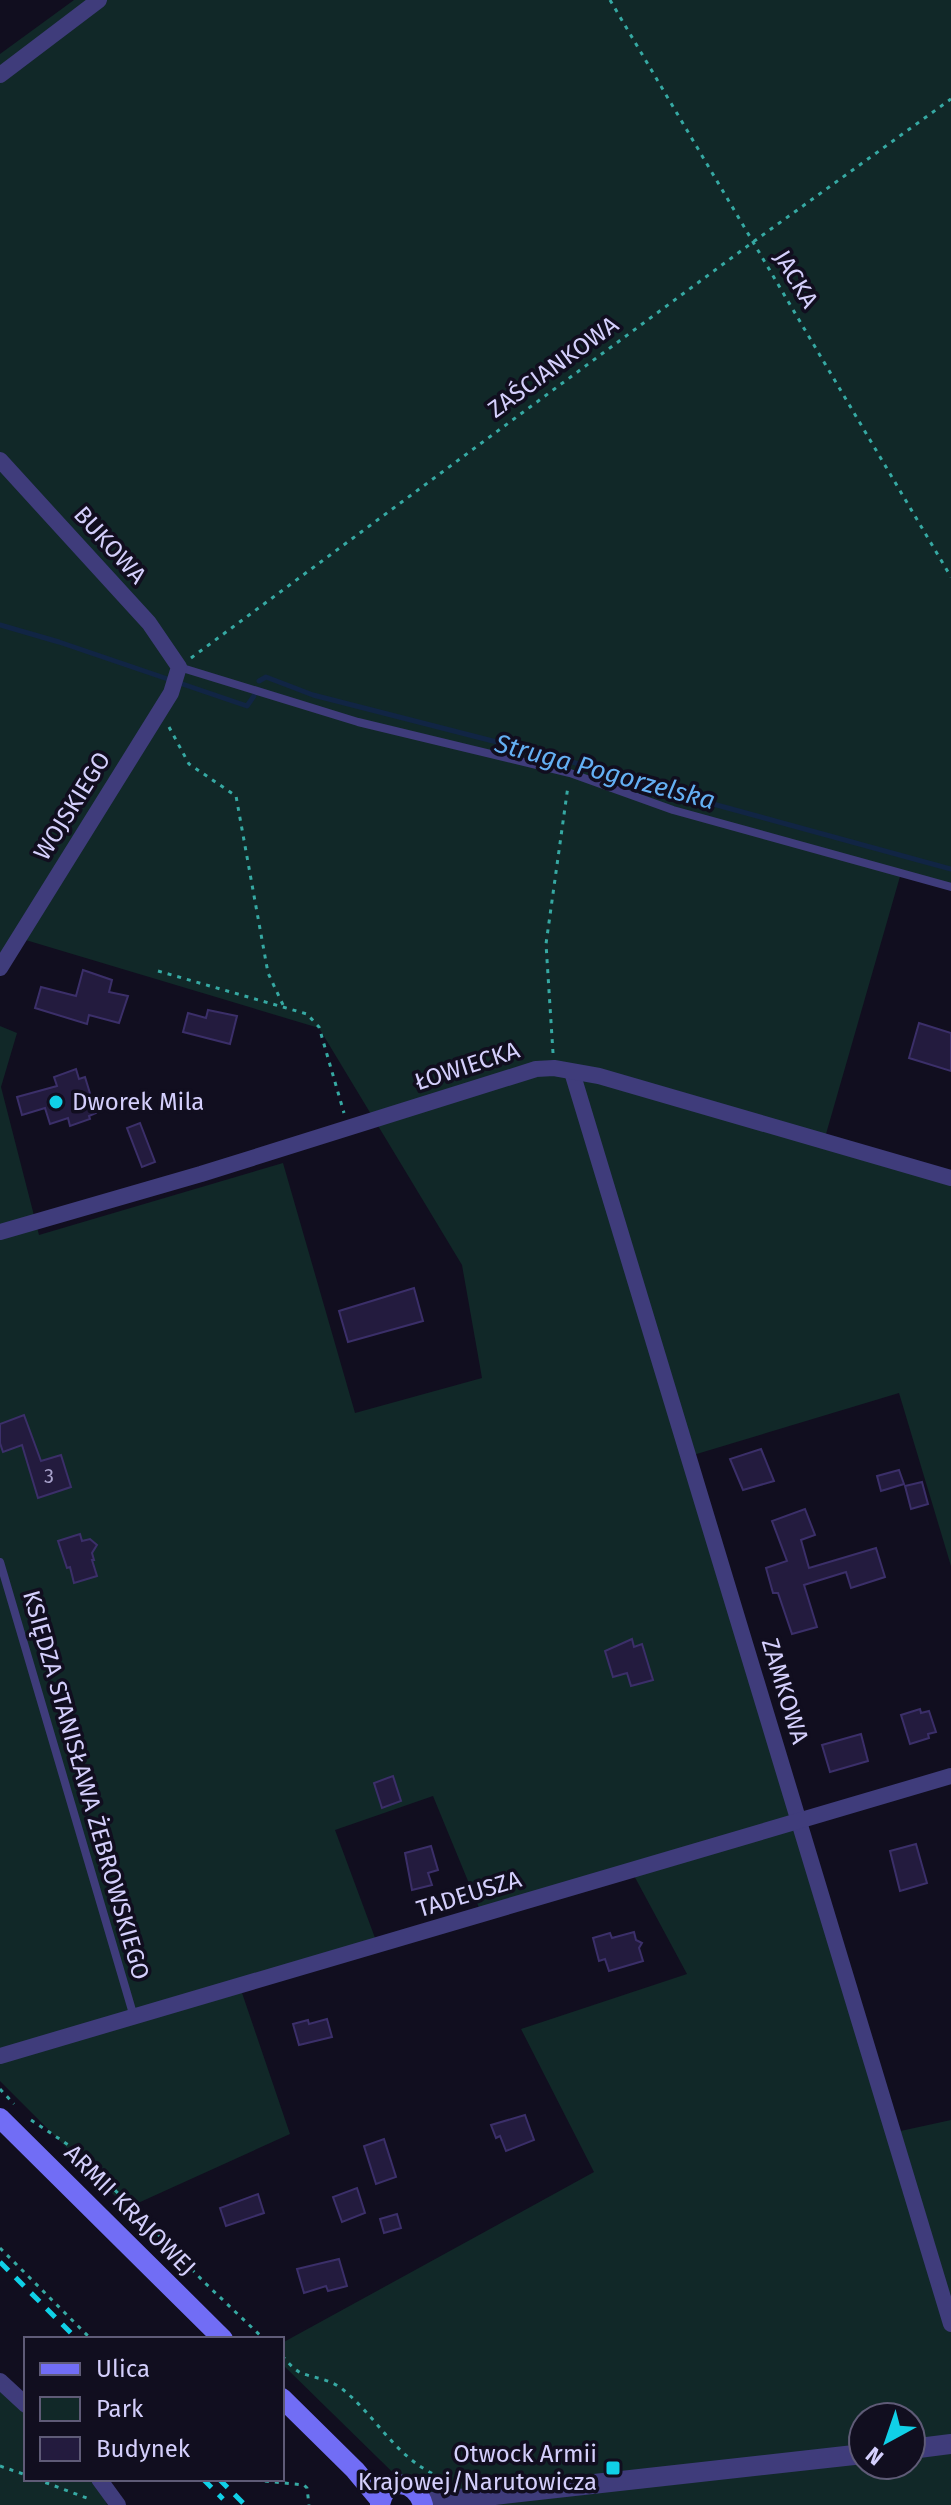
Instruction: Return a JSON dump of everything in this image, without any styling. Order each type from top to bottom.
[{"type":"main road","name":"ARMII KRAJOWEJ","points":[[0,2118],[221,2337]]},
{"type":"main road","points":[[284,2400],[355,2470],[380,2503]]},
{"type":"main road","points":[[380,2503],[385,2491],[395,2485],[407,2485],[418,2491],[423,2504]]},
{"type":"street","points":[[0,75],[99,0]]},
{"type":"street","name":"BUKOWA","points":[[0,460],[149,623],[175,679]]},
{"type":"street","name":"WOJSKIEGO","points":[[0,968],[159,711],[175,679]]},
{"type":"street","name":"ŁOWIECKA","points":[[0,1232],[536,1069],[554,1068],[599,1076],[951,1178]]},
{"type":"street","name":"ZAMKOWA","points":[[572,1072],[951,2324]]},
{"type":"street","name":"TADEUSZA","points":[[0,2056],[800,1823],[951,1776]]},
{"type":"street","points":[[0,2381],[24,2403]]},
{"type":"street","points":[[927,2447],[951,2444]]},
{"type":"street","points":[[423,2504],[847,2456]]},
{"type":"street","points":[[100,2481],[118,2505]]},
{"type":"lane","points":[[175,679],[570,773],[673,810],[951,887]]},
{"type":"lane","name":"KSIĘDZA STANISŁAWA ŻEBROWSKIEGO","points":[[0,1562],[134,2018]]},
{"type":"path","name":"JACKA","points":[[610,0],[951,577]]},
{"type":"path","name":"ZAŚCIANKOWA","points":[[175,679],[753,242],[951,99]]},
{"type":"path","points":[[159,711],[189,764],[236,796],[268,973],[284,1007]]},
{"type":"path","points":[[554,1068],[546,944],[570,773]]},
{"type":"path","points":[[158,971],[307,1014],[319,1027],[349,1128]]},
{"type":"path","points":[[0,2089],[19,2109]]},
{"type":"path","points":[[29,2118],[76,2150],[262,2337]]},
{"type":"path","points":[[0,2248],[89,2337]]},
{"type":"path","points":[[284,2358],[297,2371],[342,2388],[368,2413],[399,2451],[425,2470],[455,2482]]},
{"type":"path","points":[[0,2466],[24,2474]]},
{"type":"path","points":[[42,2481],[94,2500]]},
{"type":"path","points":[[265,2481],[304,2485],[309,2505]]},
{"type":"green space","points":[[74,0],[951,0],[951,887],[901,873],[824,1141],[951,1178],[951,1566],[899,1393],[690,1456],[896,2132],[951,2120],[951,2505],[426,2505],[284,2366],[284,2342],[594,2172],[521,2029],[687,1974],[631,1870],[482,1915],[433,1796],[335,1830],[378,1946],[240,1987],[290,2134],[127,2208],[0,2081],[0,1026],[17,1033],[1,1087],[39,1235],[283,1163],[355,1413],[482,1378],[462,1265],[319,1028],[19,938],[0,968],[0,54]]},
{"type":"green space","points":[[0,2383],[24,2405],[24,2481],[99,2481],[107,2505],[0,2505]]},
{"type":"building","points":[[83,970],[112,980],[109,992],[128,996],[119,1023],[89,1015],[87,1024],[35,1008],[41,987],[76,996]]},
{"type":"building","points":[[208,1010],[237,1016],[230,1044],[183,1032],[188,1013],[206,1018]]},
{"type":"building","points":[[919,1023],[951,1033],[951,1071],[909,1058]]},
{"type":"building","name":"Dworek Mila","points":[[76,1069],[79,1079],[85,1077],[96,1113],[89,1116],[90,1119],[70,1126],[68,1118],[50,1124],[45,1108],[22,1115],[17,1097],[57,1086],[54,1077]]},
{"type":"building","points":[[140,1123],[155,1162],[142,1167],[127,1128]]},
{"type":"building","points":[[414,1288],[423,1321],[348,1342],[339,1311]]},
{"type":"building","points":[[24,1415],[41,1461],[61,1455],[71,1487],[38,1498],[22,1445],[3,1452],[0,1424]]},
{"type":"building","points":[[761,1449],[774,1481],[743,1490],[730,1459]]},
{"type":"building","points":[[899,1470],[904,1484],[881,1491],[877,1476]]},
{"type":"building","points":[[922,1482],[928,1504],[911,1509],[905,1486]]},
{"type":"building","points":[[805,1509],[815,1535],[801,1540],[809,1568],[876,1548],[885,1577],[851,1588],[846,1572],[804,1585],[817,1627],[792,1634],[778,1593],[773,1593],[766,1568],[787,1561],[772,1521]]},
{"type":"building","points":[[80,1534],[82,1541],[90,1539],[97,1545],[92,1560],[97,1576],[74,1583],[58,1541]]},
{"type":"building","points":[[632,1639],[634,1647],[642,1644],[653,1680],[631,1686],[627,1673],[613,1677],[605,1651]]},
{"type":"building","points":[[920,1709],[921,1713],[929,1711],[936,1732],[928,1734],[929,1738],[910,1744],[901,1715]]},
{"type":"building","points":[[861,1734],[868,1761],[830,1772],[822,1745]]},
{"type":"building","points":[[393,1776],[401,1801],[382,1808],[374,1783]]},
{"type":"building","points":[[916,1844],[927,1883],[900,1891],[890,1851]]},
{"type":"building","points":[[431,1846],[438,1870],[428,1873],[432,1885],[412,1890],[405,1853]]},
{"type":"building","points":[[634,1932],[636,1940],[642,1943],[639,1948],[643,1961],[609,1971],[605,1959],[599,1961],[593,1938],[610,1933],[612,1938]]},
{"type":"building","points":[[327,2019],[332,2037],[299,2045],[293,2024]]},
{"type":"building","points":[[525,2115],[534,2140],[506,2151],[491,2125]]},
{"type":"building","points":[[384,2139],[396,2177],[376,2184],[364,2146]]},
{"type":"building","points":[[357,2188],[365,2213],[342,2222],[333,2197]]},
{"type":"building","points":[[258,2194],[264,2213],[226,2226],[220,2208]]},
{"type":"building","points":[[397,2214],[401,2228],[384,2233],[380,2219]]},
{"type":"building","points":[[339,2259],[347,2286],[328,2291],[326,2286],[304,2293],[297,2269]]},
{"type":"waterway","name":"Struga Pogorzelska","points":[[0,625],[247,706],[254,696]]},
{"type":"waterway","name":"Struga Pogorzelska","points":[[259,681],[266,677],[313,695],[559,758],[702,801],[951,869]]},
{"type":"railway","points":[[0,2262],[75,2337]]},
{"type":"railway","points":[[205,2481],[223,2499]]},
{"type":"railway","points":[[221,2481],[245,2505]]},
{"type":"place","name":"Dworek Mila","points":[[56,1102]]},
{"type":"place","name":"Otwock Armii Krajowej/Narutowicza","points":[[613,2468]]}]
